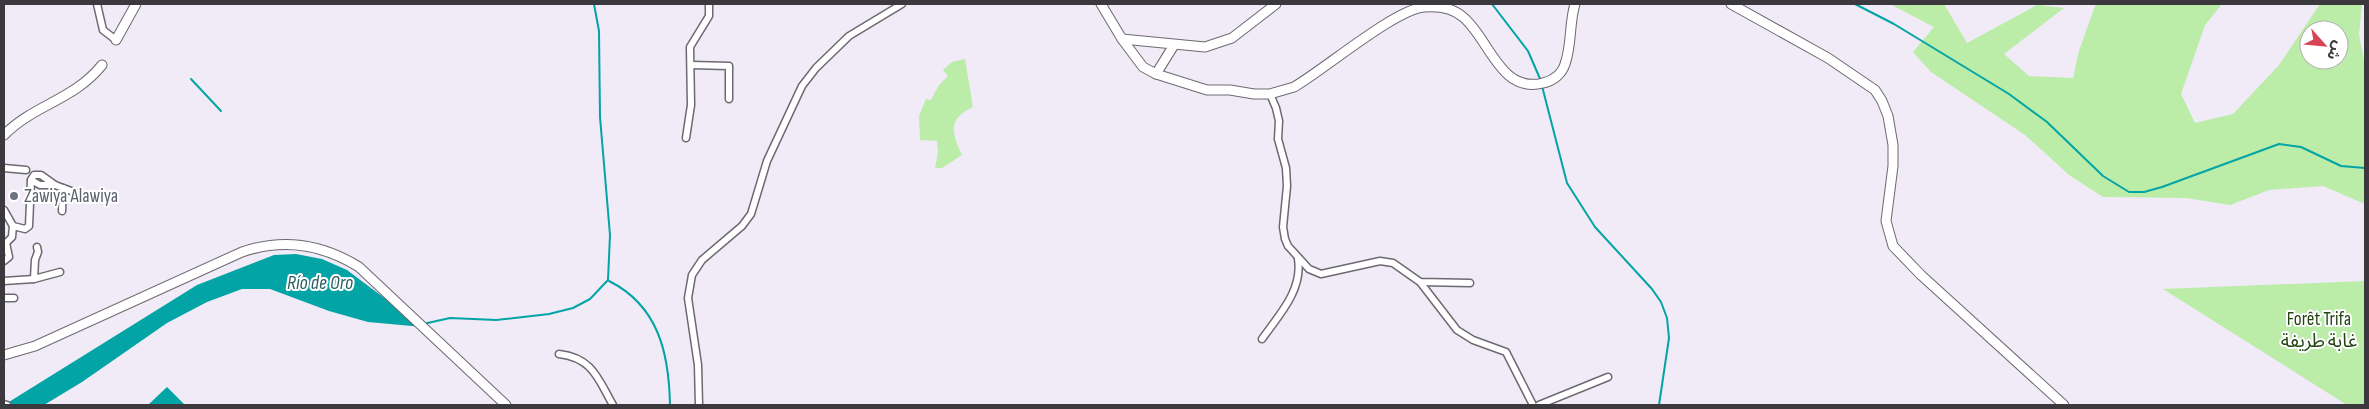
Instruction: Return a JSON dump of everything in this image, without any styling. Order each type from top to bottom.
[{"type":"street","points":[[97,4],[102,30],[109,37],[116,40],[136,4]]},
{"type":"street","points":[[686,138],[691,105],[690,47],[709,16],[709,4]]},
{"type":"street","points":[[699,405],[698,364],[688,298],[692,275],[702,260],[742,226],[751,214],[757,200],[766,162],[797,94],[809,76],[858,29],[902,4]]},
{"type":"street","points":[[1101,4],[1122,40],[1143,67],[1156,74],[1207,90],[1270,94],[1286,90],[1302,82],[1398,16],[1422,7],[1443,8],[1458,14],[1474,28],[1503,70],[1524,83],[1544,83],[1556,78],[1565,65],[1575,4]]},
{"type":"street","points":[[1122,40],[1205,47],[1224,42],[1240,33],[1276,4]]},
{"type":"street","points":[[1731,4],[1842,66],[1868,84],[1879,95],[1888,116],[1893,144],[1893,166],[1886,221],[1893,246],[1927,281],[2064,405]]},
{"type":"street","points":[[1156,74],[1174,45]]},
{"type":"street","points":[[4,135],[28,116],[81,87],[102,65]]},
{"type":"street","points":[[691,65],[729,66],[729,99]]},
{"type":"street","points":[[1270,94],[1279,121],[1278,139],[1286,168],[1287,186],[1283,227],[1285,239],[1298,258],[1309,269],[1321,274],[1368,262],[1393,263],[1420,282],[1457,330],[1473,340],[1506,352],[1533,405]]},
{"type":"street","points":[[4,168],[26,170]]},
{"type":"street","points":[[13,226],[25,229],[28,226],[31,180],[38,174],[55,185],[82,195]]},
{"type":"street","points":[[31,180],[40,185],[55,185]]},
{"type":"street","points":[[62,211],[63,188]]},
{"type":"street","points":[[4,210],[13,226],[12,237],[6,243],[9,257],[4,262]]},
{"type":"street","points":[[4,355],[35,346],[232,256],[265,245],[293,244],[331,252],[359,267],[506,405]]},
{"type":"street","points":[[34,279],[35,260],[38,252],[36,247]]},
{"type":"street","points":[[1262,339],[1291,296],[1299,279],[1298,258]]},
{"type":"street","points":[[4,281],[34,279],[60,272]]},
{"type":"street","points":[[1420,282],[1470,283]]},
{"type":"street","points":[[4,298],[14,298]]},
{"type":"street","points":[[559,354],[572,356],[588,364],[613,405]]},
{"type":"street","points":[[1539,405],[1608,377]]},
{"type":"green space","points":[[1890,4],[1944,4],[1967,43],[2037,5],[2064,8],[2004,54],[2029,76],[2073,78],[2079,51],[2095,6],[2098,4],[2222,4],[2205,25],[2181,94],[2195,123],[2233,114],[2279,65],[2299,35],[2299,70],[2349,70],[2349,20],[2309,20],[2320,4],[2362,4],[2359,35],[2365,65],[2365,204],[2323,186],[2269,190],[2230,205],[2186,198],[2103,197],[2069,175],[2025,135],[1931,72],[1913,52],[1934,27]]},
{"type":"green space","points":[[965,59],[973,107],[959,116],[955,122],[954,133],[962,155],[942,168],[935,168],[938,152],[937,141],[920,140],[919,116],[926,99],[931,100],[939,85],[948,76],[943,70],[952,62]]},
{"type":"green space","name":"Forêt Trifa غابة طريفة","points":[[2365,281],[2365,405],[2347,405],[2163,289]]},
{"type":"water","name":"Río de Oro","points":[[296,254],[322,259],[347,270],[423,327],[368,322],[329,311],[270,289],[242,289],[207,302],[167,323],[82,382],[44,405],[4,405],[197,285],[274,255]]},
{"type":"water","points":[[167,387],[185,405],[148,405]]},
{"type":"waterway","points":[[423,324],[450,318],[496,320],[549,314],[573,308],[590,299],[608,280],[610,235],[600,117],[599,31],[594,4]]},
{"type":"waterway","points":[[1492,4],[1528,51],[1541,81]]},
{"type":"waterway","points":[[1855,4],[1894,24],[2009,94],[2047,122],[2103,176],[2129,192],[2144,192],[2162,187],[2279,144],[2301,147],[2341,166],[2365,168]]},
{"type":"waterway","points":[[191,79],[221,111]]},
{"type":"waterway","points":[[1542,86],[1567,183],[1595,227],[1652,289],[1661,302],[1667,318],[1669,338],[1659,405]]},
{"type":"waterway","points":[[609,281],[626,291],[639,304],[650,318],[658,333],[667,368],[670,405]]},
{"type":"place","name":"Zawiya Alawiya","points":[[14,196]]}]
